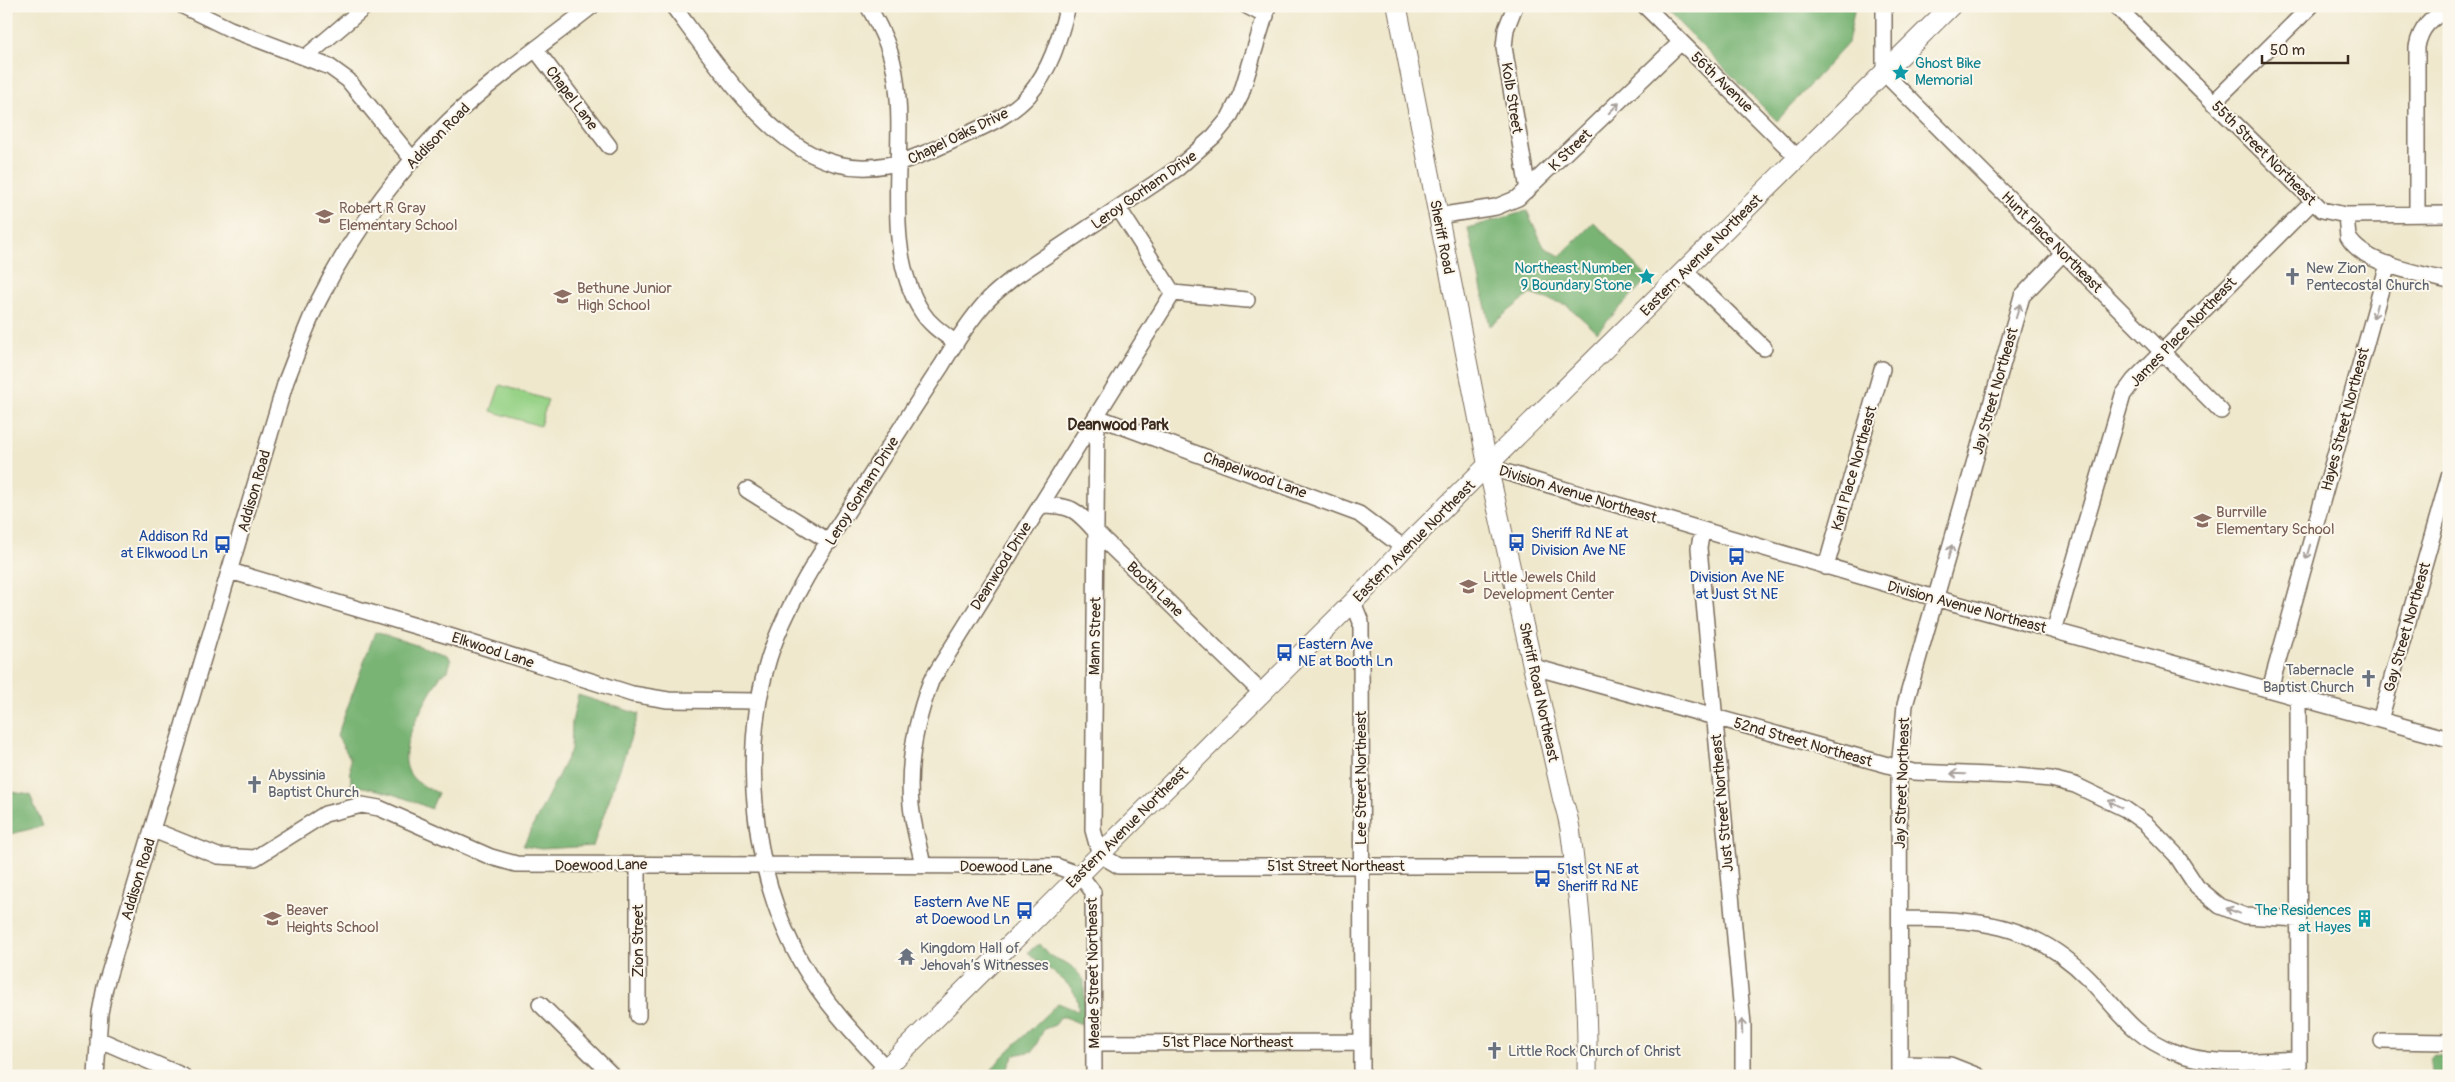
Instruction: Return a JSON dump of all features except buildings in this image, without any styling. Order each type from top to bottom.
[{"type":"main road","name":"Sheriff Road","points":[[1396,6],[1488,467]]},
{"type":"main road","name":"Eastern Avenue Northeast","points":[[882,1072],[1353,602],[1404,548],[1488,467],[1951,6]]},
{"type":"main road","name":"Sheriff Road Northeast","points":[[1488,467],[1563,801],[1562,818],[1568,853],[1575,866],[1584,953],[1587,1076]]},
{"type":"street","points":[[183,6],[230,29],[307,56],[330,67],[348,80],[413,160]]},
{"type":"street","points":[[307,56],[366,6]]},
{"type":"street","name":"Addison Road","points":[[96,1076],[98,1039],[105,987],[286,380],[319,300],[367,220],[413,160],[462,110],[592,6]]},
{"type":"street","name":"Chapel Oaks Drive","points":[[673,6],[753,107],[796,145],[834,164],[873,167],[898,164],[994,122],[1018,106],[1045,74],[1058,42],[1068,6]]},
{"type":"street","points":[[868,6],[888,45],[895,72],[899,108],[899,243],[906,274],[922,312],[932,324],[956,343]]},
{"type":"street","points":[[1247,6],[1267,11],[1281,6]]},
{"type":"street","name":"Kolb Street","points":[[1515,6],[1506,29],[1504,47],[1528,190]]},
{"type":"street","name":"56th Avenue","points":[[1645,6],[1798,158]]},
{"type":"street","points":[[1884,6],[1884,73]]},
{"type":"street","name":"55th Street Northeast","points":[[2116,6],[2312,202],[2328,213],[2346,215],[2449,214]]},
{"type":"street","points":[[2213,103],[2311,6]]},
{"type":"street","name":"Leroy Gorham Drive","points":[[882,1072],[843,1023],[801,961],[783,925],[764,865],[754,789],[759,701],[770,657],[799,591],[956,343],[992,295],[1021,273],[1188,161],[1222,127],[1241,94],[1267,11]]},
{"type":"street","points":[[2417,214],[2417,47],[2419,37],[2427,24],[2435,16],[2449,11]]},
{"type":"street","name":"K Street","points":[[1437,216],[1505,204],[1528,190],[1681,42]]},
{"type":"street","name":"Chapel Lane","points":[[536,50],[609,146]]},
{"type":"street","name":"Hunt Place Northeast","points":[[1884,73],[2221,411]]},
{"type":"street","name":"James Place Northeast","points":[[2054,631],[2118,405],[2134,380],[2312,202]]},
{"type":"street","points":[[1119,209],[1173,293],[1247,300]]},
{"type":"street","points":[[2346,215],[2346,233],[2350,241],[2367,255],[2388,264],[2449,281]]},
{"type":"street","name":"Jay Street Northeast","points":[[1900,1070],[1899,769],[1905,705],[2022,296],[2064,253]]},
{"type":"street","name":"Hayes Street Northeast","points":[[2270,688],[2388,264]]},
{"type":"street","points":[[1684,271],[1764,348]]},
{"type":"street","name":"Deanwood Drive","points":[[923,865],[911,806],[912,752],[921,710],[931,681],[948,650],[1097,417],[1173,293]]},
{"type":"street","name":"Karl Place Northeast","points":[[1826,567],[1882,369]]},
{"type":"street","name":"Mann Street","points":[[1097,417],[1093,830],[1100,855]]},
{"type":"street","name":"Chapelwood Lane","points":[[1097,417],[1360,514],[1404,548]]},
{"type":"street","name":"Division Avenue Northeast","points":[[1488,467],[1935,598],[2270,688],[2449,739]]},
{"type":"street","name":"Gay Street Northeast","points":[[2380,720],[2449,477]]},
{"type":"street","points":[[747,490],[830,542]]},
{"type":"street","name":"Booth Lane","points":[[1040,505],[1070,507],[1081,514],[1096,532],[1262,693]]},
{"type":"street","name":"Just Street Northeast","points":[[1702,531],[1699,548],[1743,1024],[1743,1076]]},
{"type":"street","name":"Elkwood Lane","points":[[230,571],[449,636],[632,694],[661,699],[759,701]]},
{"type":"street","name":"Lee Street Northeast","points":[[1353,602],[1361,622],[1362,1076]]},
{"type":"street","name":"52nd Street Northeast","points":[[1534,667],[1899,769],[1915,772],[2039,778],[2082,788],[2125,809],[2146,824],[2176,855],[2198,887],[2220,906],[2245,916],[2298,919]]},
{"type":"street","points":[[2298,696],[2298,1076]]},
{"type":"street","name":"Doewood Lane","points":[[153,830],[218,856],[255,858],[325,814],[362,805],[379,808],[491,857],[516,864],[1056,866],[1080,875]]},
{"type":"street","name":"51st Street Northeast","points":[[1100,855],[1119,866],[1575,866]]},
{"type":"street","name":"Zion Street","points":[[638,865],[638,1016]]},
{"type":"street","name":"Meade Street Northeast","points":[[1080,875],[1093,892],[1094,1076]]},
{"type":"street","points":[[1900,919],[1975,921],[2006,928],[2031,938],[2055,951],[2078,968],[2131,1027],[2160,1046],[2175,1053],[2217,1061],[2298,1059]]},
{"type":"street","points":[[540,1004],[613,1076]]},
{"type":"street","points":[[98,1039],[183,1076]]},
{"type":"street","points":[[2382,1041],[2449,1042]]},
{"type":"street","name":"51st Place Northeast","points":[[1094,1043],[1362,1042]]},
{"type":"street","points":[[1900,1070],[1950,1065],[1978,1076]]},
{"type":"green space","points":[[1662,6],[1855,6],[1848,43],[1777,121]]},
{"type":"green space","points":[[1527,211],[1544,247],[1560,256],[1594,222],[1648,278],[1597,332],[1567,305],[1530,294],[1490,326],[1468,228]]},
{"type":"green space","points":[[500,385],[548,400],[540,426],[491,411]]},
{"type":"green space","points":[[375,632],[448,655],[451,661],[448,670],[440,676],[419,713],[408,742],[406,756],[407,768],[414,779],[438,793],[431,809],[392,794],[351,785],[350,758],[337,736]]},
{"type":"green space","points":[[578,695],[639,714],[593,846],[541,849],[523,846],[571,750],[572,722]]},
{"type":"green space","points":[[6,791],[30,795],[43,826],[6,835]]},
{"type":"green space","points":[[1039,944],[1049,955],[1072,966],[1084,980],[1085,1021],[1081,1024],[1065,1017],[1060,1017],[1055,1025],[1044,1029],[1033,1051],[1014,1055],[1004,1076],[987,1076],[1001,1058],[1058,1003],[1078,1011],[1078,1001],[1074,992],[1028,952]]},
{"type":"green space","points":[[2435,1056],[2449,1058],[2449,1076],[2434,1076],[2430,1059]]},
{"type":"place","name":"Ghost Bike Memorial","points":[[1901,72]]},
{"type":"place","name":"Robert R Gray Elementary School","points":[[325,217]]},
{"type":"place","name":"Northeast Number 9 Boundary Stone","points":[[1646,277]]},
{"type":"place","name":"New Zion Pentecostal Church","points":[[2292,277]]},
{"type":"place","name":"Bethune Junior High School","points":[[563,297]]},
{"type":"place","name":"Burrville Elementary School","points":[[2202,521]]},
{"type":"place","name":"Sheriff Rd NE at Division Ave NE","points":[[1517,542]]},
{"type":"place","name":"Addison Rd at Elkwood Ln","points":[[222,545]]},
{"type":"place","name":"Division Ave NE at Just St NE","points":[[1737,556]]},
{"type":"place","name":"Little Jewels Child Development Center","points":[[1469,586]]},
{"type":"place","name":"Eastern Ave NE at Booth Ln","points":[[1284,653]]},
{"type":"place","name":"Tabernacle Baptist Church","points":[[2368,679]]},
{"type":"place","name":"Abyssinia Baptist Church","points":[[254,784]]},
{"type":"place","name":"51st St NE at Sheriff Rd NE","points":[[1543,878]]},
{"type":"place","name":"Eastern Ave NE at Doewood Ln","points":[[1024,911]]},
{"type":"place","name":"Beaver Heights School","points":[[272,919]]},
{"type":"place","name":"The Residences at Hayes","points":[[2365,919]]},
{"type":"place","name":"Kingdom Hall of Jehovah’s Witnesses","points":[[906,957]]},
{"type":"place","name":"Little Rock Church of Christ","points":[[1494,1051]]},
{"type":"district","name":"Deanwood Park","points":[[1118,424]]}]
